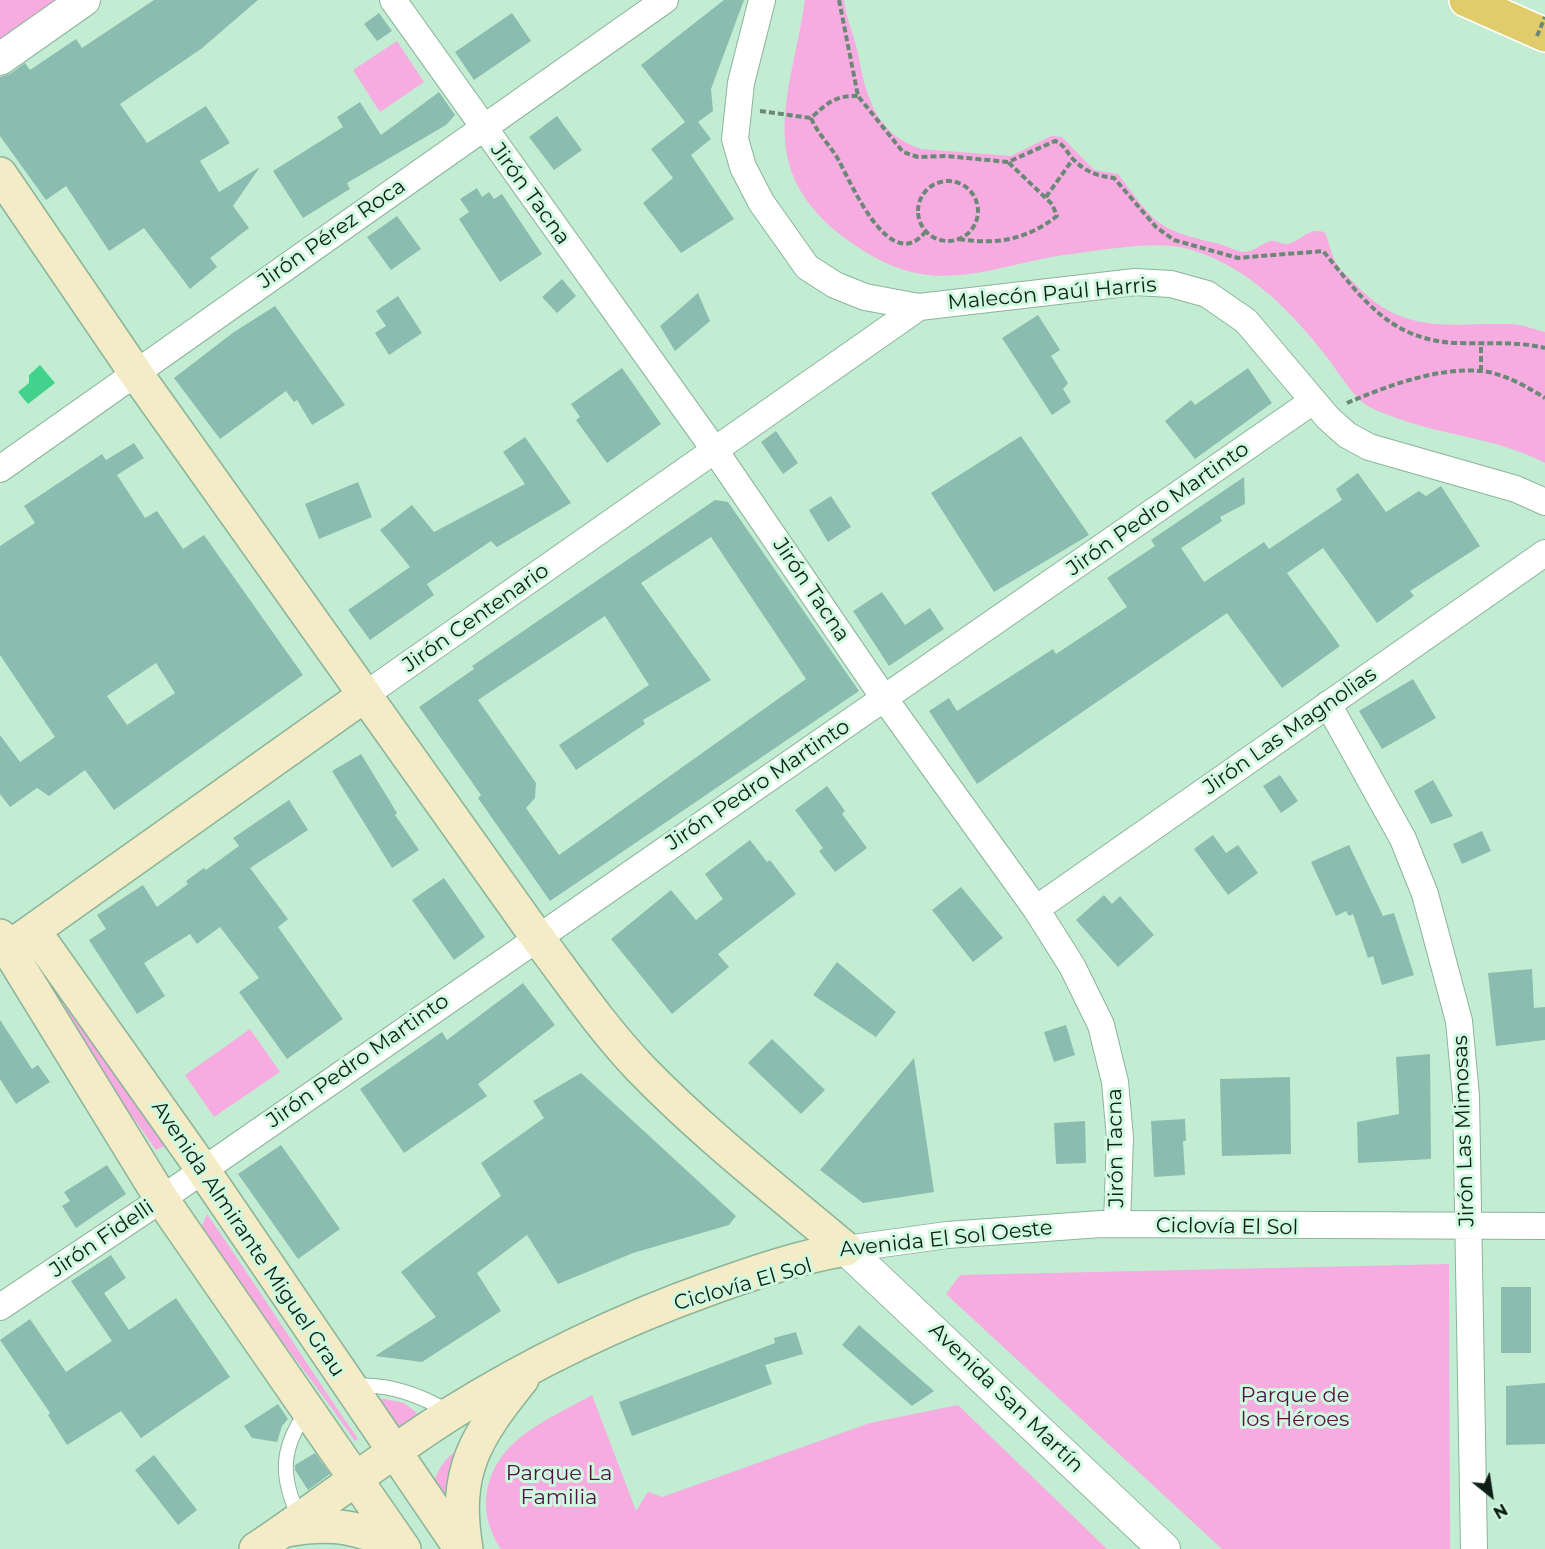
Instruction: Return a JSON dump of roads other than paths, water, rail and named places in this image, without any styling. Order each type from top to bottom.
[{"type":"highway","points":[[1466,0],[1541,35]]},
{"type":"main road","points":[[0,174],[135,372],[537,937],[595,1014],[656,1083],[688,1114],[846,1249]]},
{"type":"main road","name":"Jirón Centenario","points":[[3,946],[34,931],[365,695]]},
{"type":"main road","name":"Avenida Almirante Miguel Grau","points":[[34,931],[203,1170],[460,1549]]},
{"type":"main road","points":[[3,946],[161,1198],[404,1549]]},
{"type":"main road","name":"Avenida El Sol Oeste","points":[[256,1549],[451,1413],[535,1363],[640,1314],[695,1293],[777,1264],[846,1249]]},
{"type":"main road","points":[[466,1549],[461,1505],[468,1465],[494,1413],[535,1363]]},
{"type":"main road","points":[[292,1524],[348,1526],[378,1536],[404,1549]]},
{"type":"street","points":[[0,59],[84,0]]},
{"type":"street","name":"Jirón Tacna","points":[[393,0],[716,452],[884,698],[1036,909],[1072,966],[1101,1024],[1115,1082],[1120,1138],[1117,1223]]},
{"type":"street","name":"Jirón Pérez Roca","points":[[0,469],[665,0]]},
{"type":"street","points":[[762,0],[736,110],[735,139],[743,167],[761,202],[807,267],[834,285],[865,297],[919,307]]},
{"type":"street","name":"Malecón Paúl Harris","points":[[919,307],[1135,282],[1172,284],[1208,294],[1246,321],[1321,410],[1347,435],[1369,447],[1516,489],[1545,502]]},
{"type":"street","name":"Jirón Centenario","points":[[365,695],[716,452],[919,307]]},
{"type":"street","name":"Jirón Pedro Martinto","points":[[203,1170],[884,698],[1321,410]]},
{"type":"street","name":"Jirón Las Magnolias","points":[[1036,909],[1545,553]]},
{"type":"street","name":"Jirón Las Mimosas","points":[[1329,704],[1403,839],[1425,894],[1443,953],[1460,1032],[1466,1096],[1474,1549]]},
{"type":"street","name":"Jirón Fidelli","points":[[0,1307],[203,1170]]},
{"type":"street","name":"Avenida El Sol Oeste","points":[[846,1249],[948,1235],[1117,1223],[1545,1226]]},
{"type":"street","name":"Avenida San Martín","points":[[846,1249],[1164,1549]]},
{"type":"lane","points":[[350,1387],[378,1386],[409,1392],[451,1413]]},
{"type":"lane","points":[[292,1524],[285,1461],[289,1441],[309,1410]]},
{"type":"park label","name":"Parque de los Héroes","points":[[1295,1408]]},
{"type":"park label","name":"Parque La Familia","points":[[559,1486]]}]
